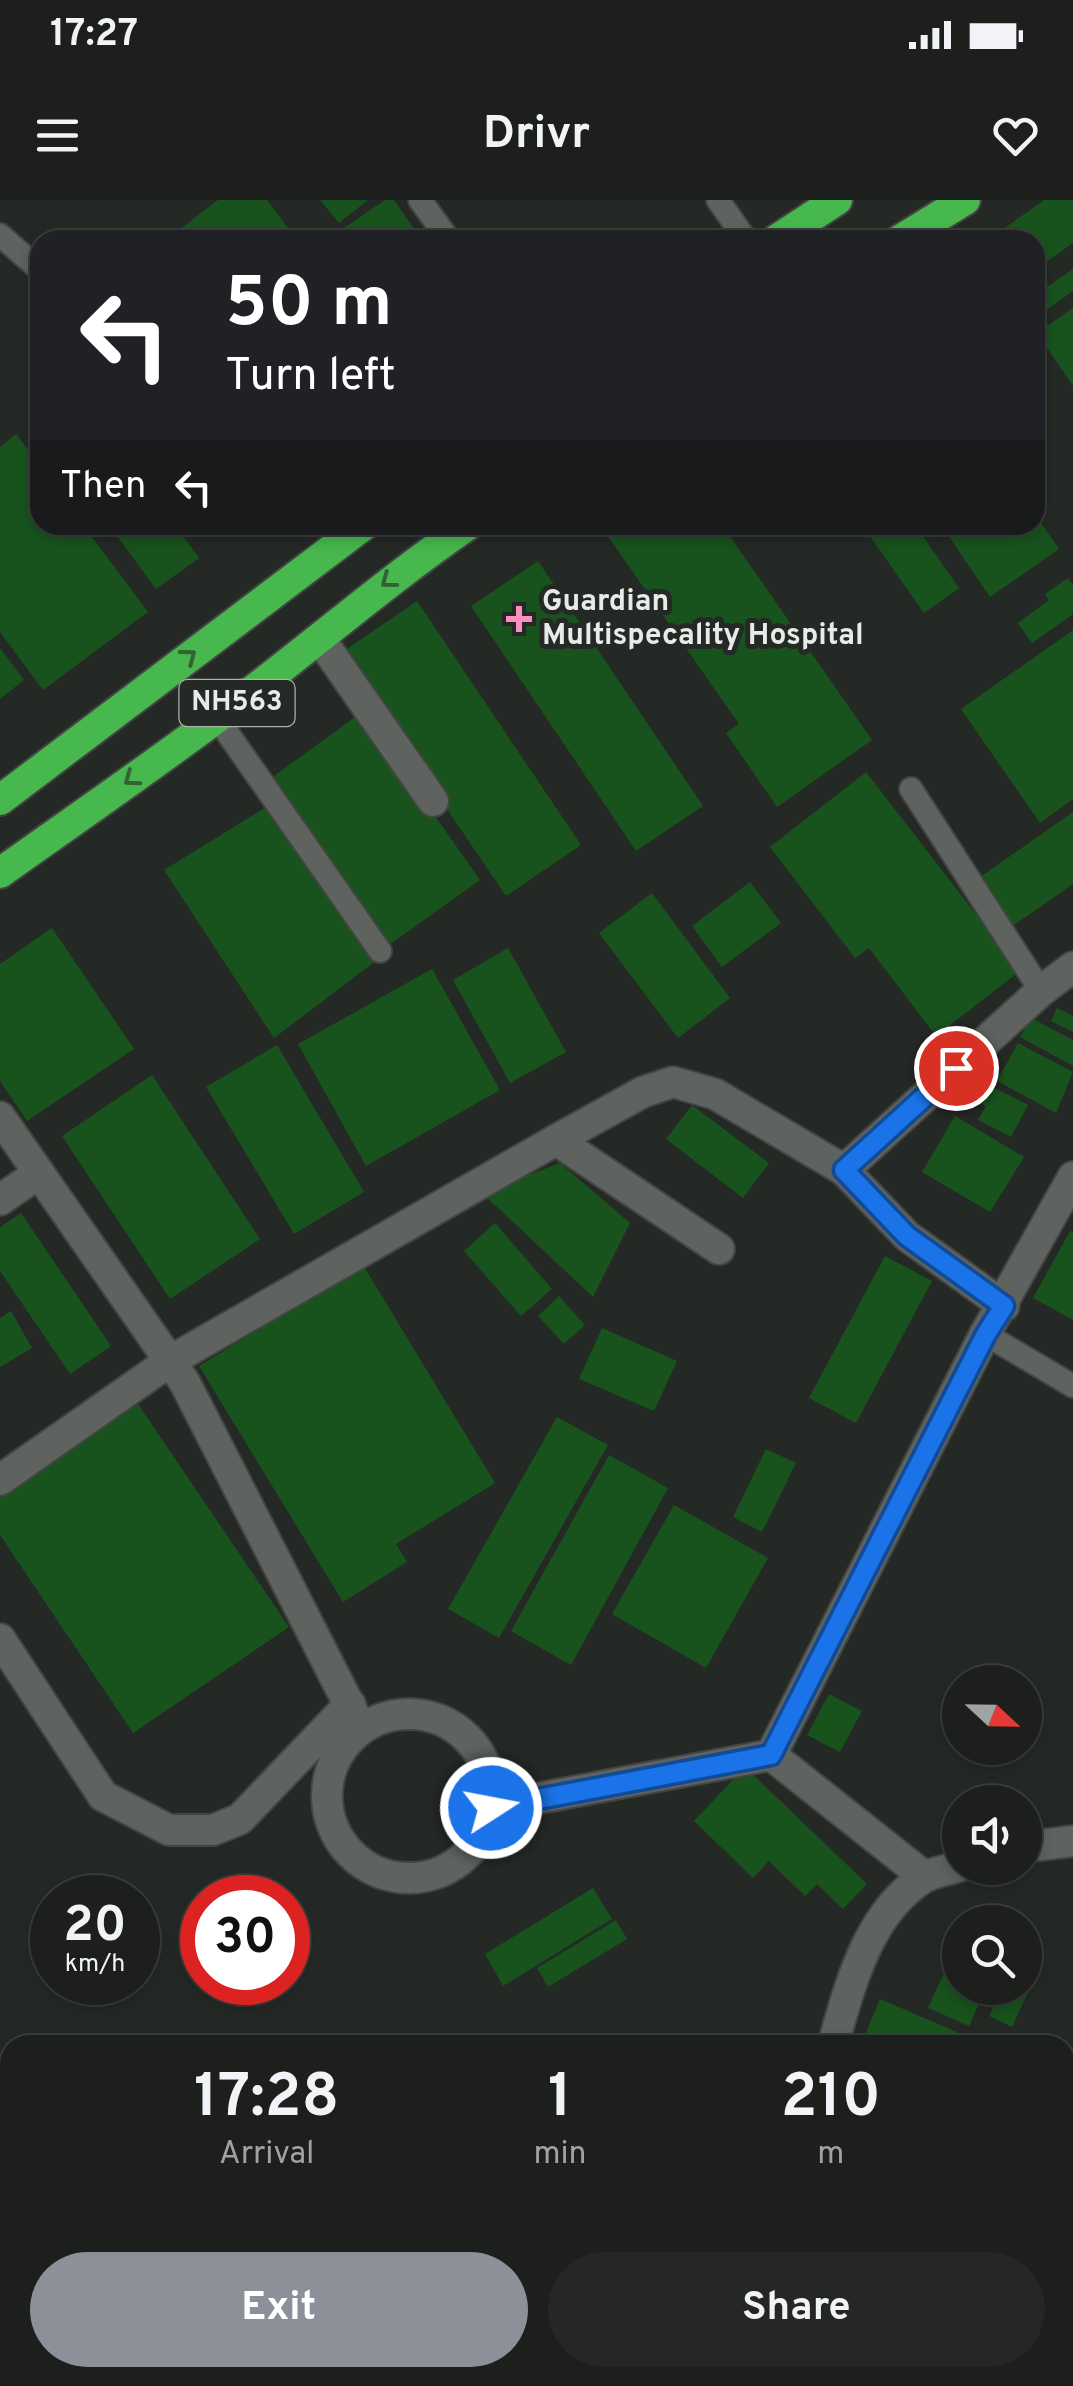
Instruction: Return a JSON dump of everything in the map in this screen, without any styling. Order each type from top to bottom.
[{"type":"highway","points":[[791,230],[837,200]]},
{"type":"highway","points":[[916,230],[965,200]]},
{"type":"highway","name":"NH563","points":[[0,800],[342,535]]},
{"type":"highway","name":"NH563","points":[[0,873],[217,718],[384,584],[454,535]]},
{"type":"street","points":[[320,639],[433,801]]},
{"type":"street","points":[[844,1170],[1041,991],[1073,967]]},
{"type":"street","points":[[0,1480],[170,1361],[556,1140],[643,1092],[672,1082],[715,1094],[844,1170],[907,1236],[1004,1306]]},
{"type":"street","points":[[0,1117],[185,1383],[356,1716]]},
{"type":"street","points":[[556,1140],[718,1250]]},
{"type":"street","points":[[0,1200],[39,1173]]},
{"type":"street","points":[[771,1755],[986,1334],[1073,1177]]},
{"type":"street","points":[[0,1639],[103,1796],[169,1830],[212,1830],[240,1820],[356,1716],[425,1714],[456,1728],[478,1751],[490,1782],[491,1808],[478,1840],[456,1864],[426,1877],[394,1878],[364,1866],[340,1844],[328,1814],[327,1782],[356,1716]]},
{"type":"street","points":[[491,1808],[771,1755],[925,1877]]},
{"type":"street","points":[[1042,1845],[1073,1841]]},
{"type":"street","points":[[836,2035],[849,1988],[884,1912],[925,1877],[942,1872]]},
{"type":"lane","points":[[420,200],[442,230]]},
{"type":"lane","points":[[718,200],[739,230]]},
{"type":"lane","points":[[0,236],[30,262]]},
{"type":"lane","points":[[217,718],[380,951]]},
{"type":"lane","points":[[911,789],[1041,991]]},
{"type":"lane","points":[[986,1334],[1073,1386]]},
{"type":"building","points":[[218,200],[267,200],[290,230],[179,230]]},
{"type":"building","points":[[320,200],[368,200],[339,223]]},
{"type":"building","points":[[385,200],[394,200],[415,230],[341,230]]},
{"type":"building","points":[[1044,200],[1073,200],[1073,243],[1045,263],[1045,230],[1002,230]]},
{"type":"building","points":[[1073,269],[1073,291],[1045,311],[1045,288]]},
{"type":"building","points":[[1073,308],[1073,386],[1045,345],[1045,327]]},
{"type":"building","points":[[16,434],[30,453],[30,535],[90,535],[148,612],[43,690],[0,632],[0,447]]},
{"type":"building","points":[[1045,529],[1059,549],[990,597],[948,535],[1045,535]]},
{"type":"building","points":[[116,535],[182,535],[199,558],[156,589]]},
{"type":"building","points":[[607,535],[729,535],[872,740],[777,807],[726,733],[739,724]]},
{"type":"building","points":[[869,535],[922,535],[959,588],[924,613]]},
{"type":"building","points":[[538,561],[703,806],[636,851],[471,606]]},
{"type":"building","points":[[1068,578],[1073,585],[1073,614],[1032,643],[1018,623],[1049,600],[1045,594]]},
{"type":"building","points":[[417,601],[581,845],[506,896],[341,653]]},
{"type":"building","points":[[1073,630],[1073,799],[1040,823],[961,709]]},
{"type":"building","points":[[0,648],[24,680],[0,699]]},
{"type":"building","points":[[362,712],[480,880],[389,945],[270,779]]},
{"type":"building","points":[[866,772],[1020,971],[936,1036],[869,948],[855,958],[770,847]]},
{"type":"building","points":[[266,807],[377,960],[274,1038],[164,870]]},
{"type":"building","points":[[1073,812],[1073,884],[1010,928],[976,880]]},
{"type":"building","points":[[750,882],[781,923],[722,967],[692,926]]},
{"type":"building","points":[[652,893],[730,998],[678,1038],[599,933]]},
{"type":"building","points":[[52,928],[134,1049],[27,1121],[0,1081],[0,964]]},
{"type":"building","points":[[508,948],[566,1052],[510,1083],[453,980]]},
{"type":"building","points":[[432,969],[500,1090],[366,1166],[298,1044]]},
{"type":"building","points":[[1057,1008],[1073,1016],[1073,1032],[1051,1021]]},
{"type":"building","points":[[1031,1018],[1073,1040],[1073,1066],[1020,1037]]},
{"type":"building","points":[[1018,1043],[1073,1072],[1056,1113],[997,1081]]},
{"type":"building","points":[[277,1045],[364,1192],[294,1234],[206,1087]]},
{"type":"building","points":[[152,1075],[260,1239],[170,1299],[62,1136]]},
{"type":"building","points":[[989,1085],[1028,1105],[1011,1137],[978,1120],[986,1106],[980,1103]]},
{"type":"building","points":[[692,1105],[769,1163],[743,1198],[666,1139]]},
{"type":"building","points":[[955,1116],[1024,1157],[990,1212],[922,1172]]},
{"type":"building","points":[[560,1163],[630,1223],[593,1297],[482,1193]]},
{"type":"building","points":[[21,1213],[111,1346],[70,1374],[0,1271],[0,1227]]},
{"type":"building","points":[[495,1223],[552,1289],[521,1316],[464,1251]]},
{"type":"building","points":[[1070,1231],[1073,1232],[1073,1320],[1033,1298]]},
{"type":"building","points":[[885,1256],[932,1281],[856,1423],[809,1398]]},
{"type":"building","points":[[363,1265],[495,1483],[396,1544],[407,1562],[343,1602],[199,1366]]},
{"type":"building","points":[[559,1296],[585,1325],[564,1344],[538,1316]]},
{"type":"building","points":[[11,1311],[32,1348],[0,1367],[0,1318]]},
{"type":"building","points":[[602,1328],[677,1361],[654,1411],[579,1379]]},
{"type":"building","points":[[138,1404],[289,1627],[133,1733],[0,1535],[0,1497]]},
{"type":"building","points":[[557,1417],[608,1445],[499,1638],[448,1609]]},
{"type":"building","points":[[766,1449],[796,1463],[762,1532],[733,1517]]},
{"type":"building","points":[[609,1455],[668,1488],[571,1665],[511,1631]]},
{"type":"building","points":[[674,1505],[768,1558],[706,1668],[612,1614]]},
{"type":"building","points":[[829,1694],[862,1711],[840,1752],[807,1735]]},
{"type":"building","points":[[745,1767],[867,1884],[843,1909],[817,1884],[805,1896],[769,1861],[753,1878],[694,1821]]},
{"type":"building","points":[[593,1888],[612,1919],[503,1986],[485,1954]]},
{"type":"building","points":[[616,1920],[627,1939],[548,1987],[537,1968]]},
{"type":"building","points":[[942,1977],[942,2005],[978,2005],[969,2026],[928,2008]]},
{"type":"building","points":[[880,1999],[957,2032],[956,2035],[865,2035]]},
{"type":"building","points":[[994,2005],[1022,2005],[1012,2027],[989,2016]]},
{"type":"place","name":"Guardian Multispecality Hospital","points":[[519,619]]},
{"type":"route","points":[[491,1808],[771,1755],[986,1334],[1004,1306],[907,1236],[844,1170],[956,1068]]}]
